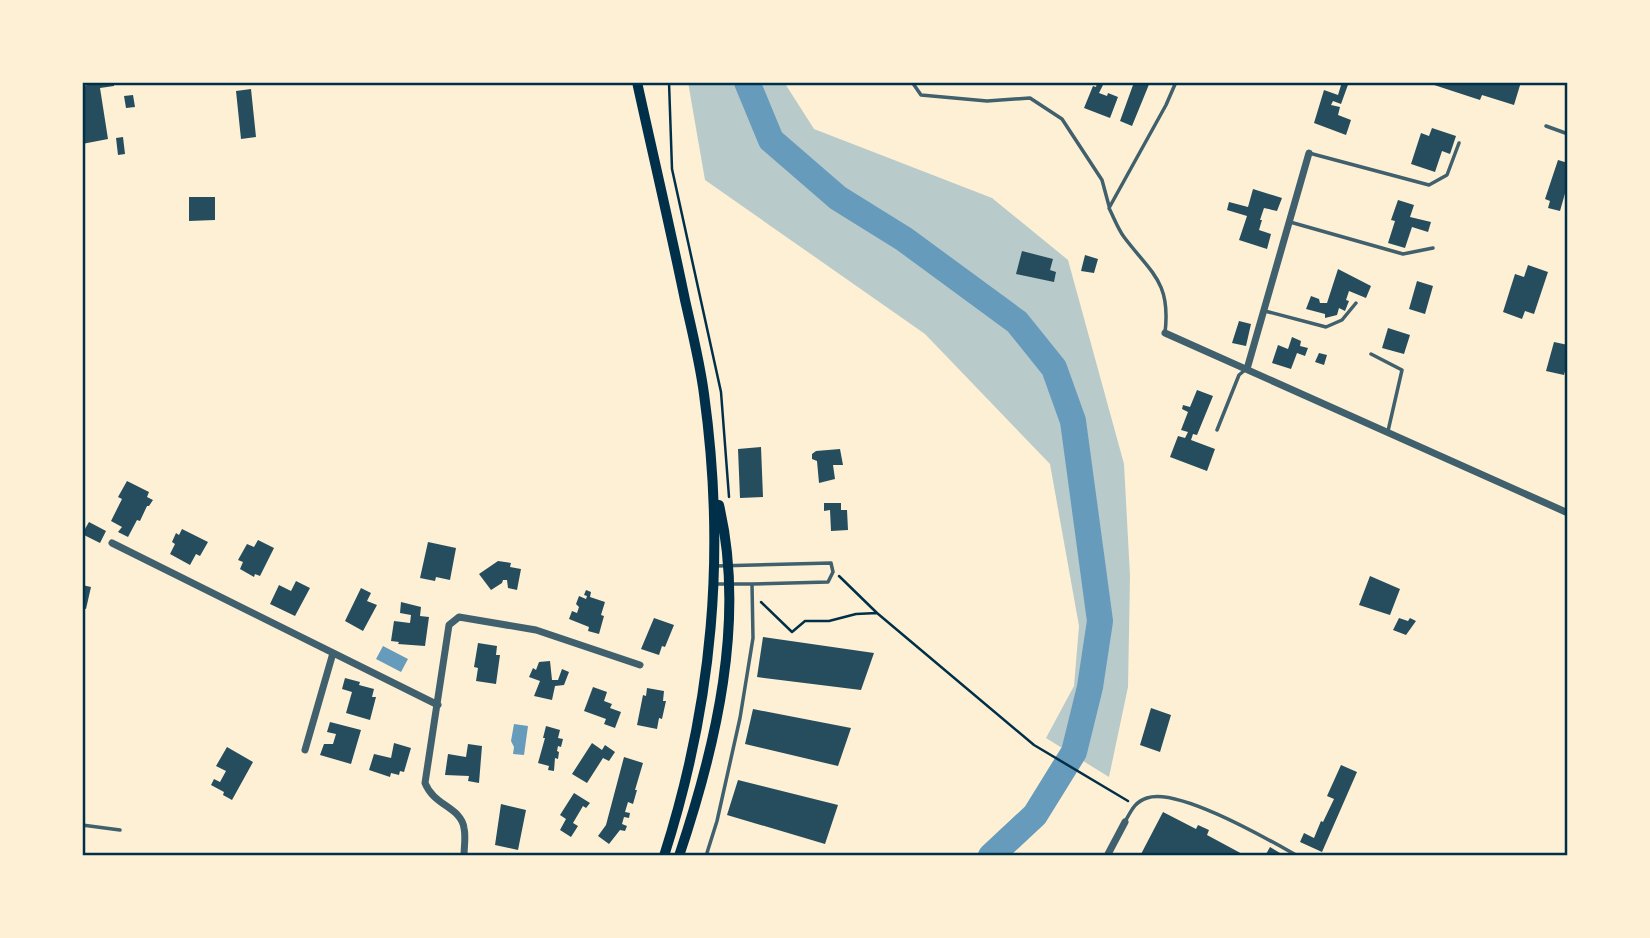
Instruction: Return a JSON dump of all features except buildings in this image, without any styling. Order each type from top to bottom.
[{"type":"main road","points":[[637,82],[704,392],[721,566],[728,584],[727,637],[719,706],[699,795],[679,856]]},
{"type":"main road","points":[[664,856],[688,775],[699,721],[706,682],[715,584],[721,566]]},
{"type":"street","points":[[1247,369],[1309,153]]},
{"type":"street","points":[[1165,333],[1568,513]]},
{"type":"street","points":[[112,543],[438,705]]},
{"type":"street","points":[[464,856],[464,827],[459,815],[430,795],[425,783],[449,625],[459,617],[536,630],[640,665]]},
{"type":"street","points":[[305,750],[334,653]]},
{"type":"street","points":[[1107,856],[1125,822]]},
{"type":"lane","points":[[912,82],[921,95],[987,101],[1030,98],[1062,119],[1102,180],[1109,208],[1123,236],[1150,267],[1161,288],[1168,309],[1165,333]]},
{"type":"lane","points":[[1109,208],[1176,82]]},
{"type":"lane","points":[[1546,126],[1568,134]]},
{"type":"lane","points":[[1309,153],[1429,185],[1447,175],[1459,143]]},
{"type":"lane","points":[[1289,222],[1403,254],[1433,248]]},
{"type":"lane","points":[[1264,310],[1326,327],[1342,320],[1356,303]]},
{"type":"lane","points":[[1371,354],[1402,370],[1388,431]]},
{"type":"lane","points":[[1217,430],[1239,375],[1247,369]]},
{"type":"lane","points":[[715,584],[828,582],[833,572],[831,563],[721,566]]},
{"type":"lane","points":[[706,856],[717,821],[740,718],[753,638],[752,584]]},
{"type":"lane","points":[[1125,822],[1134,804],[1150,796],[1168,798],[1221,814],[1298,856]]},
{"type":"lane","points":[[82,825],[120,830]]},
{"type":"path","points":[[669,82],[672,169],[721,392],[729,500]]},
{"type":"path","points":[[833,572],[1034,745],[1125,799]]},
{"type":"path","points":[[752,605],[758,600],[792,632],[805,621],[829,621],[877,612]]},
{"type":"shaded area","points":[[688,82],[784,82],[814,129],[992,198],[1068,260],[1124,464],[1130,576],[1128,687],[1109,777],[1046,738],[1074,686],[1079,626],[1050,464],[925,334],[705,180]]},
{"type":"water","points":[[383,646],[408,659],[401,672],[376,659]]},
{"type":"water","points":[[514,724],[528,726],[524,755],[513,754],[511,741]]},
{"type":"waterway","points":[[747,82],[771,140],[838,198],[904,239],[1017,322],[1054,368],[1073,421],[1100,621],[1090,687],[1074,752],[1035,815],[991,856]]}]
